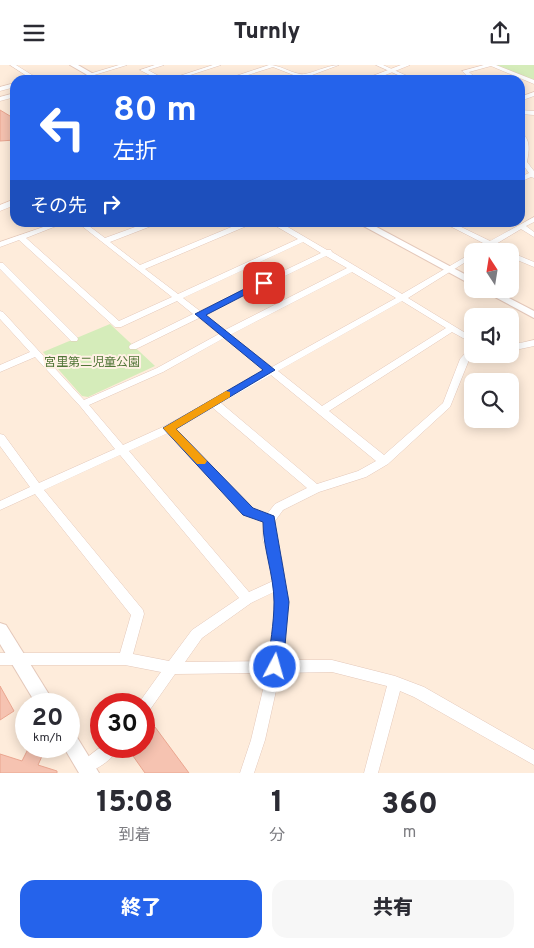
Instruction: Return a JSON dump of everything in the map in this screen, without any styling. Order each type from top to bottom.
[{"type":"main road","points":[[379,75],[407,65]]},
{"type":"street","points":[[13,65],[28,75]]},
{"type":"street","points":[[73,65],[91,75],[124,65]]},
{"type":"street","points":[[143,70],[161,65]]},
{"type":"street","points":[[186,75],[218,65]]},
{"type":"street","points":[[242,75],[273,65],[298,75]]},
{"type":"street","points":[[304,75],[336,65]]},
{"type":"street","points":[[379,65],[402,75]]},
{"type":"street","points":[[469,75],[465,71],[491,65],[516,75]]},
{"type":"street","points":[[137,68],[153,75]]},
{"type":"street","points":[[525,143],[527,147],[525,157]]},
{"type":"street","points":[[525,163],[533,175]]},
{"type":"street","points":[[0,245],[49,227]]},
{"type":"street","points":[[86,227],[225,333],[384,461]]},
{"type":"street","points":[[105,241],[141,227]]},
{"type":"street","points":[[140,268],[237,227]]},
{"type":"street","points":[[284,227],[464,335]]},
{"type":"street","points":[[370,227],[464,278]]},
{"type":"street","points":[[456,227],[488,243]]},
{"type":"street","points":[[492,243],[519,227]]},
{"type":"street","points":[[522,227],[534,235]]},
{"type":"street","points":[[21,237],[118,325],[304,239]]},
{"type":"street","points":[[133,347],[328,252]]},
{"type":"street","points":[[519,258],[534,265]]},
{"type":"street","points":[[0,506],[169,428],[402,298],[464,260]]},
{"type":"street","points":[[0,265],[74,339]]},
{"type":"street","points":[[83,404],[160,370],[225,333],[353,268]]},
{"type":"street","points":[[502,298],[534,315]]},
{"type":"street","points":[[0,314],[83,404],[247,599]]},
{"type":"street","points":[[322,411],[452,328]]},
{"type":"street","points":[[519,346],[534,343]]},
{"type":"street","points":[[0,369],[36,353]]},
{"type":"street","points":[[247,773],[258,740],[275,667],[282,602],[276,560],[269,540],[269,520],[278,507],[315,489],[362,474],[384,461],[446,405],[464,361]]},
{"type":"street","points":[[213,402],[315,489]]},
{"type":"street","points":[[169,428],[248,511],[269,520]]},
{"type":"street","points":[[0,438],[36,489],[138,614],[125,659]]},
{"type":"street","points":[[153,693],[197,634],[247,599],[278,584]]},
{"type":"street","points":[[0,630],[39,693]]},
{"type":"street","points":[[0,659],[125,659],[171,668],[332,666],[395,682],[419,692],[534,758]]},
{"type":"street","points":[[371,773],[395,682]]},
{"type":"street","points":[[80,757],[88,770],[101,758]]},
{"type":"green space","points":[[492,65],[534,65],[534,82],[525,78],[525,75],[517,75]]},
{"type":"green space","name":"宮里第二児童公園","points":[[110,324],[155,366],[88,397],[82,396],[43,352]]},
{"type":"building","points":[[0,110],[10,116],[10,140],[0,141]]},
{"type":"building","points":[[0,686],[14,711],[0,720]]},
{"type":"building","points":[[155,727],[189,773],[145,773],[134,758],[155,758]]},
{"type":"building","points":[[0,754],[22,761],[24,758],[41,758],[38,765],[57,771],[57,773],[0,773]]},
{"type":"slow traffic","points":[[201,461],[169,428],[226,394]]},
{"type":"route","points":[[264,283],[200,314],[270,370],[169,428],[248,511],[269,520],[269,540],[276,560],[282,602],[275,667]]}]
